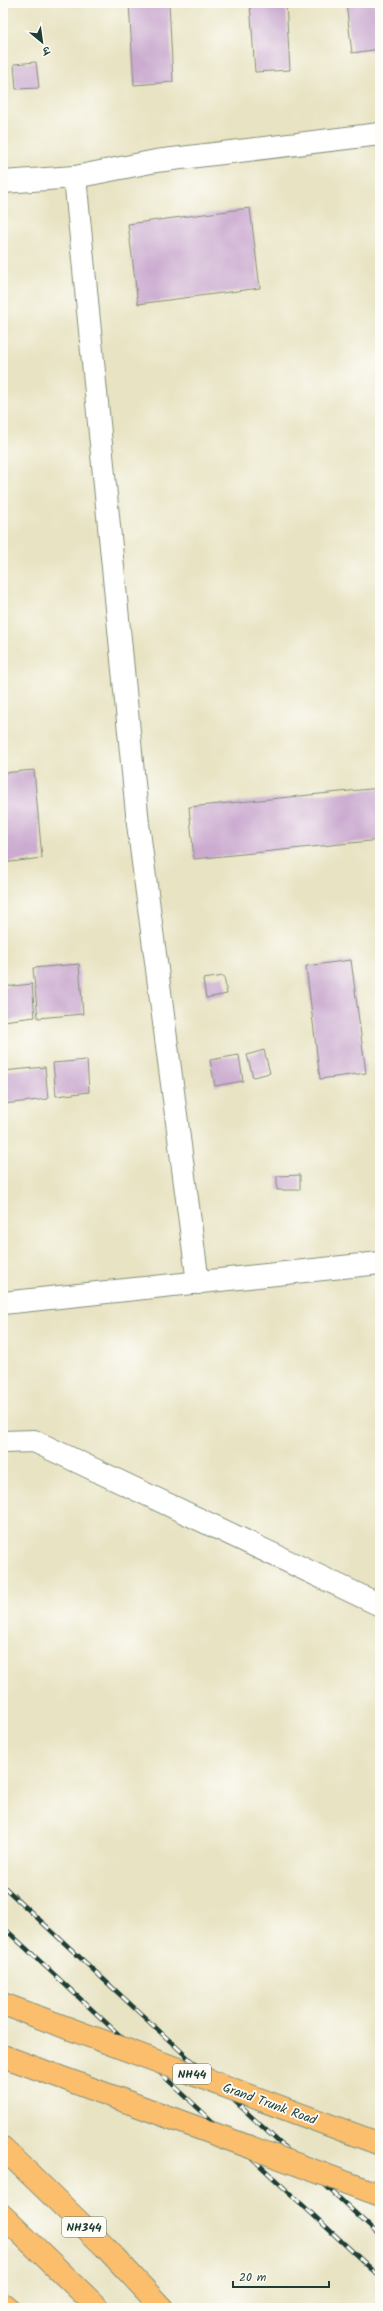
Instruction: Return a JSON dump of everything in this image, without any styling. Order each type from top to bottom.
[{"type":"highway","name":"Grand Trunk Road","points":[[3,2004],[380,2144]]},
{"type":"highway","points":[[3,2056],[380,2195]]},
{"type":"highway","name":"NH344","points":[[3,2148],[105,2247],[162,2308]]},
{"type":"highway","points":[[3,2216],[98,2308]]},
{"type":"highway","points":[[3,2304],[8,2308]]},
{"type":"street","points":[[3,182],[75,177],[156,161],[380,134]]},
{"type":"street","points":[[75,177],[138,824],[198,1283]]},
{"type":"street","points":[[3,1303],[380,1263]]},
{"type":"street","points":[[3,1442],[34,1441],[380,1605]]},
{"type":"building","points":[[129,3],[169,3],[173,82],[134,85]]},
{"type":"building","points":[[250,3],[286,3],[290,70],[255,72]]},
{"type":"building","points":[[346,3],[378,3],[380,49],[352,53]]},
{"type":"building","points":[[36,62],[39,88],[16,89],[14,64]]},
{"type":"building","points":[[250,208],[260,288],[138,304],[128,224]]},
{"type":"building","points":[[34,770],[42,858],[3,863],[3,773]]},
{"type":"building","points":[[380,788],[380,840],[194,859],[189,807]]},
{"type":"building","points":[[351,960],[366,1073],[320,1079],[306,966]]},
{"type":"building","points":[[79,964],[83,1014],[38,1018],[33,968]]},
{"type":"building","points":[[224,976],[227,994],[206,998],[203,979]]},
{"type":"building","points":[[32,984],[35,1017],[3,1021],[3,987]]},
{"type":"building","points":[[264,1050],[270,1073],[253,1077],[247,1055]]},
{"type":"building","points":[[239,1055],[243,1081],[215,1086],[210,1060]]},
{"type":"building","points":[[87,1060],[89,1092],[56,1096],[53,1063]]},
{"type":"building","points":[[45,1067],[48,1099],[3,1104],[3,1071]]},
{"type":"building","points":[[300,1175],[300,1190],[277,1190],[277,1176]]},
{"type":"railway","points":[[3,1886],[380,2236]]},
{"type":"railway","points":[[3,1927],[380,2277]]}]
